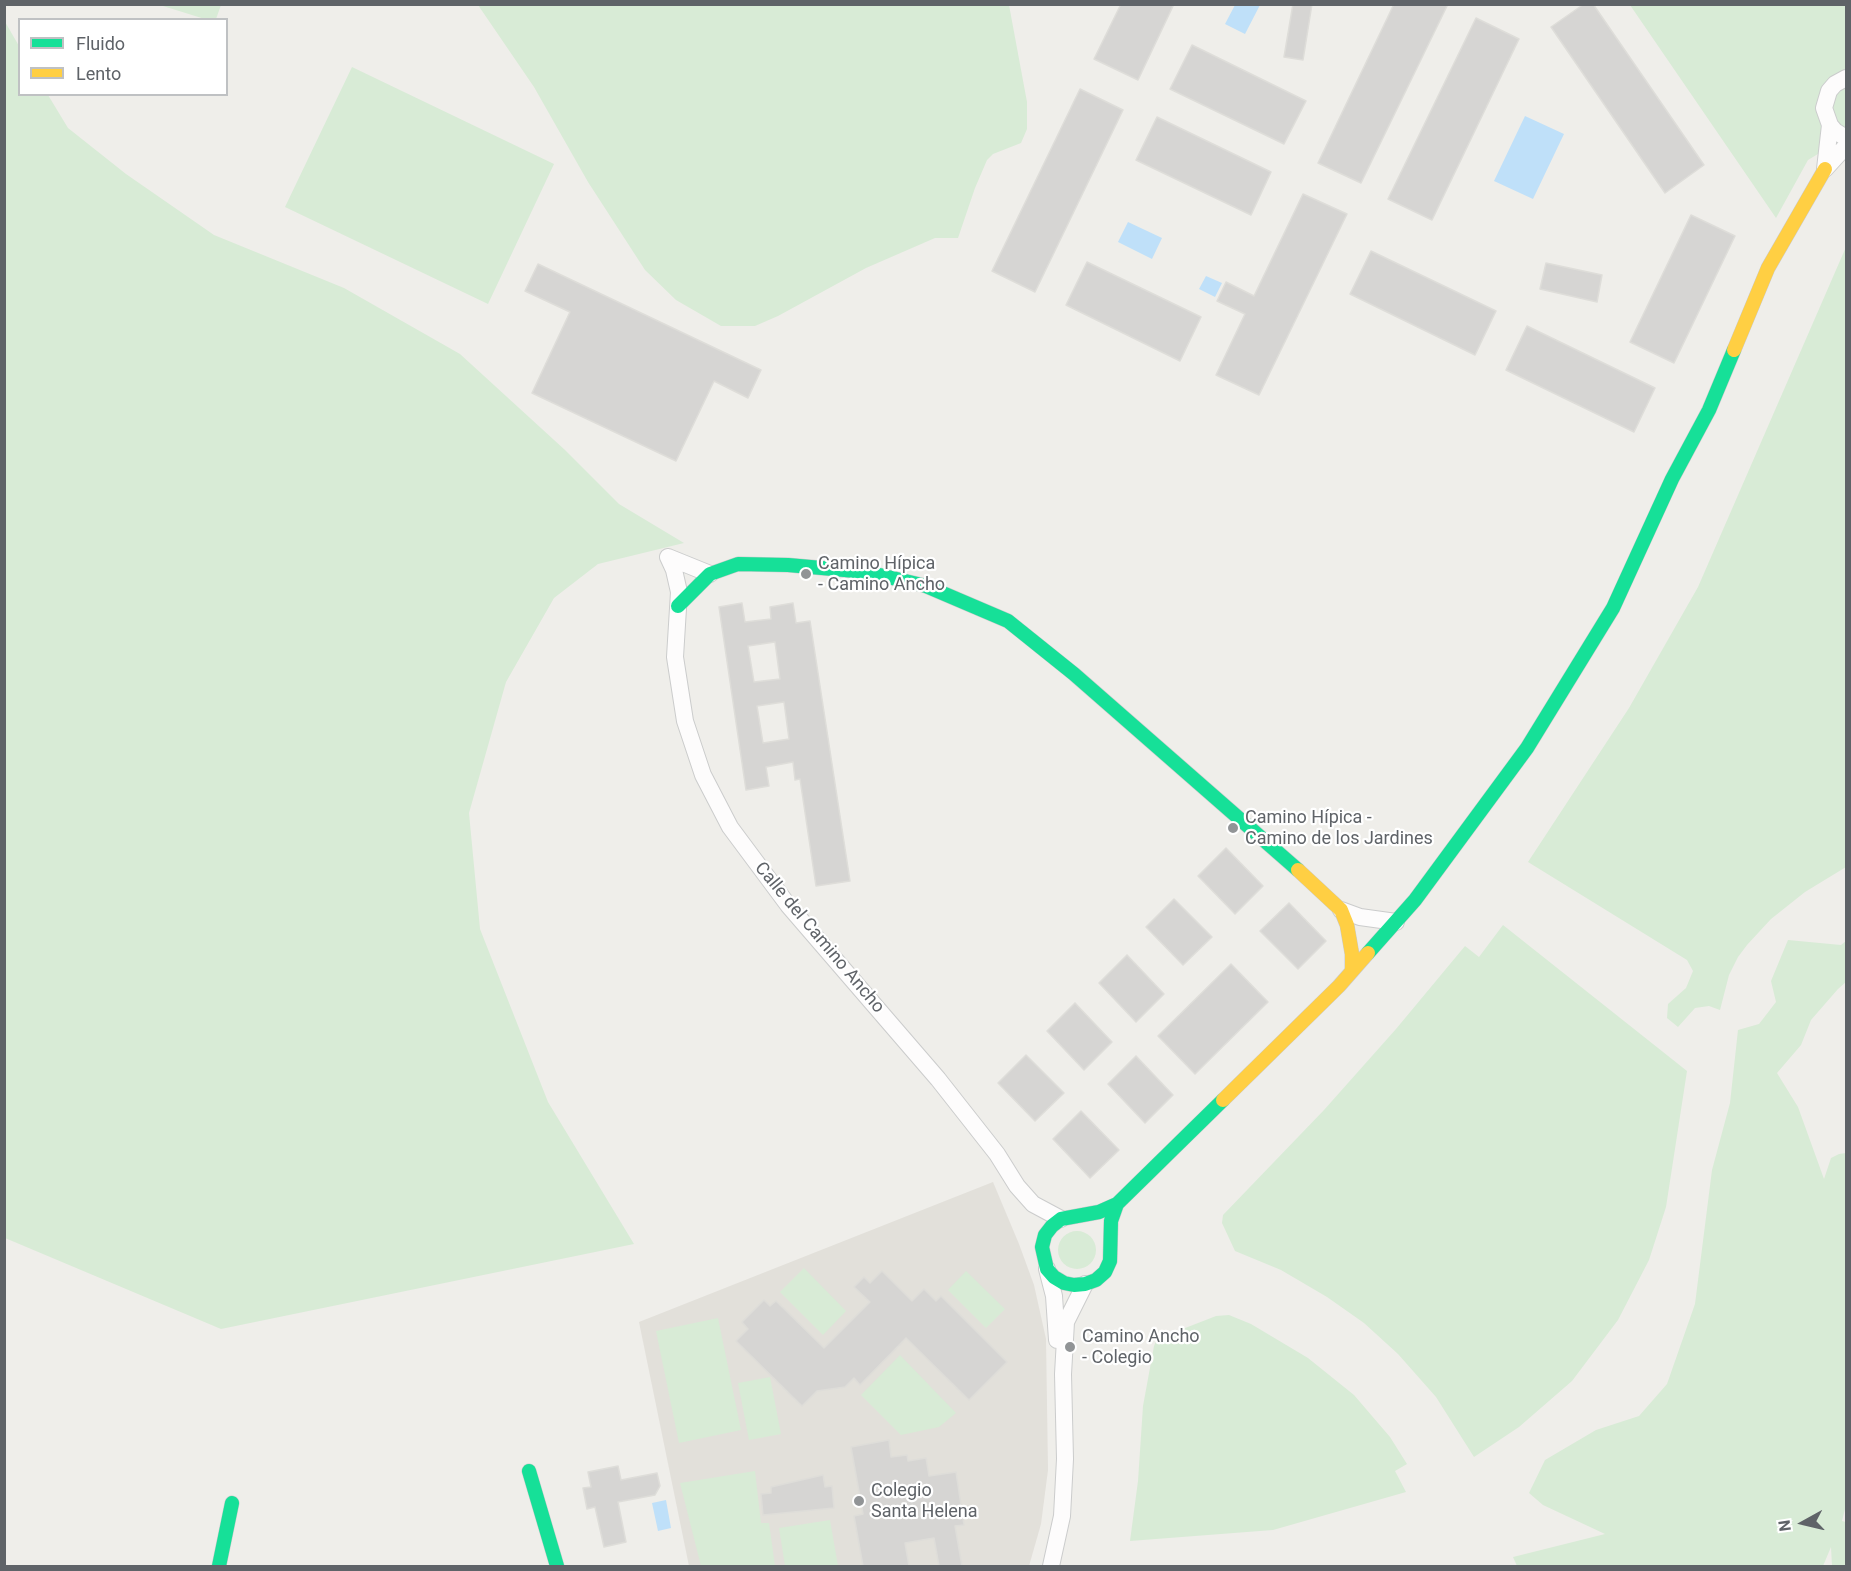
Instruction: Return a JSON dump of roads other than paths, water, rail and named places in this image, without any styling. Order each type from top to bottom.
[{"type":"street","points":[[1846,78],[1835,84],[1826,99],[1824,108],[1830,125],[1846,138]]},
{"type":"street","points":[[1825,169],[1830,125]]},
{"type":"street","points":[[1063,1374],[1057,1345],[1054,1296],[1043,1258],[1042,1246],[1045,1235],[1061,1219],[1072,1215],[1099,1212],[1116,1204],[1332,993],[1396,922],[1448,857],[1527,748],[1613,608],[1672,479],[1708,410],[1768,268],[1825,169],[1846,146]]},
{"type":"street","name":"Calle del Camino Ancho","points":[[710,574],[668,557],[677,585],[675,657],[685,721],[703,775],[730,827],[789,905],[938,1079],[997,1154],[1017,1186],[1033,1204],[1061,1219]]},
{"type":"street","points":[[678,606],[710,574],[738,564],[788,565],[867,572],[926,586],[1008,621],[1074,674],[1326,894],[1341,910],[1350,940],[1352,971]]},
{"type":"street","points":[[1341,910],[1360,917],[1396,922]]},
{"type":"street","points":[[1047,1269],[1054,1277],[1074,1285],[1096,1280],[1110,1261],[1111,1221],[1116,1204]]},
{"type":"street","points":[[1083,1215],[1104,1227],[1110,1238]]},
{"type":"street","points":[[1051,1566],[1062,1516],[1065,1459],[1063,1374],[1066,1322],[1085,1284]]},
{"type":"street","points":[[529,1471],[557,1566]]},
{"type":"street","points":[[219,1566],[232,1503]]},
{"type":"water","points":[[1235,5],[1260,5],[1245,34],[1225,24]]},
{"type":"water","points":[[1525,116],[1564,134],[1533,199],[1494,181]]},
{"type":"water","points":[[1128,222],[1162,238],[1152,259],[1118,242]]},
{"type":"water","points":[[1206,276],[1222,283],[1215,297],[1199,289]]},
{"type":"water","points":[[666,1500],[671,1528],[658,1531],[652,1503]]},
{"type":"place","name":"Camino Hípica - Camino Ancho","points":[[806,574]]},
{"type":"place","name":"Camino Hípica - Camino de los Jardines","points":[[1233,828]]},
{"type":"place","name":"Camino Ancho - Colegio","points":[[1070,1347]]},
{"type":"place","name":"Colegio Santa Helena","points":[[859,1501]]}]
